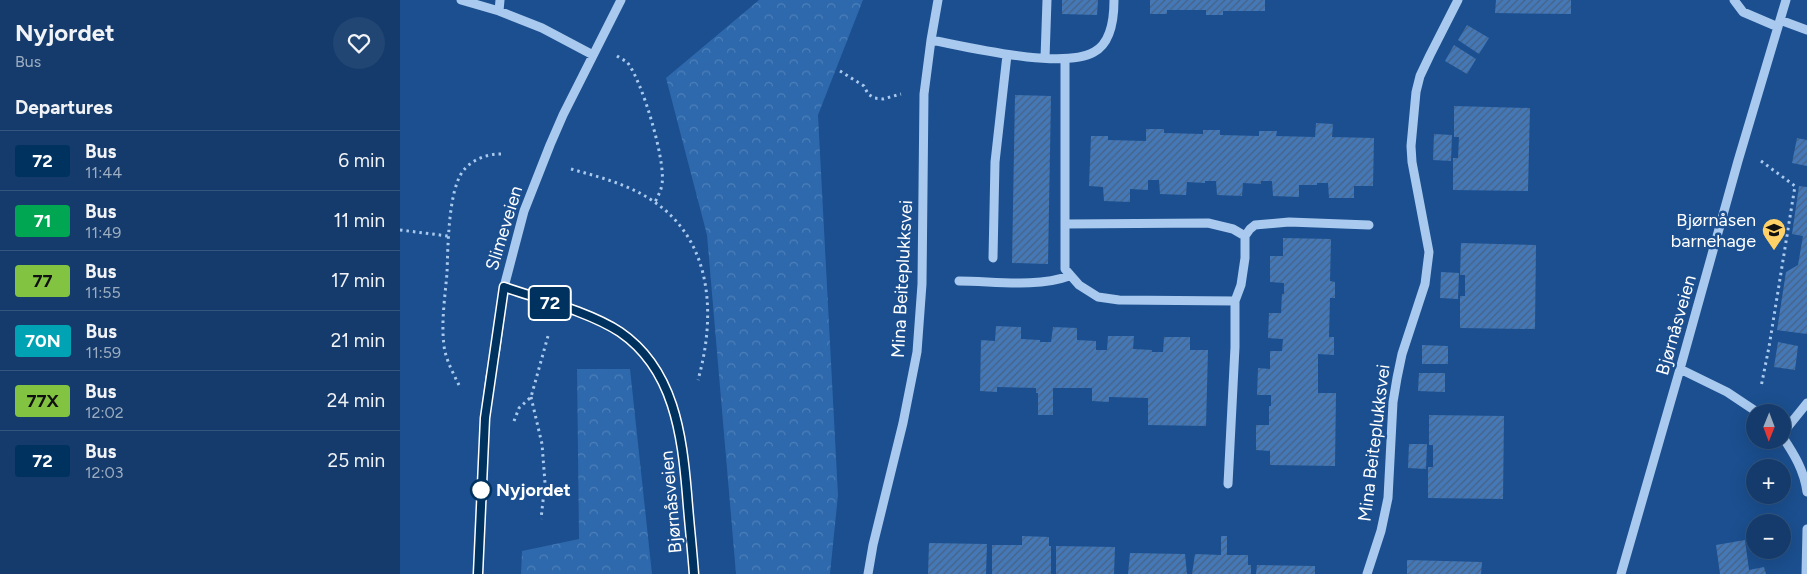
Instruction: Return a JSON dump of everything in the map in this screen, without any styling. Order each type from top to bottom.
[{"type":"street","points":[[461,0],[499,11],[542,28],[593,55]]},
{"type":"street","points":[[499,11],[500,0]]},
{"type":"street","name":"Slimeveien","points":[[478,574],[485,418],[504,287],[524,211],[544,161],[563,115],[622,0]]},
{"type":"street","name":"Mina Beiteplukksvei","points":[[868,574],[873,545],[903,423],[917,352],[922,284],[924,94],[938,0]]},
{"type":"street","points":[[1045,58],[1047,0]]},
{"type":"street","points":[[931,40],[1007,55],[1065,59],[1080,57],[1096,52],[1107,38],[1114,14],[1114,0]]},
{"type":"street","name":"Mina Beiteplukksvei","points":[[1367,574],[1381,531],[1388,498],[1393,402],[1397,378],[1402,354],[1425,284],[1429,252],[1412,162],[1411,146],[1416,92],[1420,76],[1458,0]]},
{"type":"street","points":[[1734,0],[1742,12],[1807,30]]},
{"type":"street","name":"Bjørnåsveien","points":[[1621,574],[1740,151],[1786,0]]},
{"type":"street","points":[[993,258],[995,162],[1007,55]]},
{"type":"street","points":[[1065,59],[1065,269],[1069,276],[1098,297],[1119,300],[1235,301]]},
{"type":"street","points":[[1228,484],[1235,347],[1235,301],[1241,284],[1245,258],[1245,236],[1250,229],[1261,224],[1289,222],[1370,225]]},
{"type":"street","points":[[1065,224],[1208,224],[1232,229],[1245,236]]},
{"type":"street","points":[[959,281],[1040,282],[1059,280],[1069,276]]},
{"type":"street","name":"Bjørnåsveien","points":[[504,287],[584,314],[619,331],[646,355],[657,371],[669,394],[682,438],[694,574]]},
{"type":"street","points":[[1680,369],[1718,387],[1746,405]]},
{"type":"street","points":[[1791,423],[1807,403]]},
{"type":"street","points":[[1791,449],[1805,478],[1807,492]]},
{"type":"street","points":[[1806,574],[1807,528]]},
{"type":"path","points":[[599,43],[627,62],[645,102],[655,134],[662,170],[662,184],[659,196],[655,202]]},
{"type":"path","points":[[840,71],[864,86],[868,94],[874,98],[883,99],[892,95],[924,94]]},
{"type":"path","points":[[459,386],[447,360],[444,347],[444,302],[448,236],[455,188],[462,172],[467,166],[485,156],[504,154]]},
{"type":"path","points":[[1750,404],[1760,392],[1795,186],[1768,165],[1754,158]]},
{"type":"path","points":[[571,169],[615,182],[655,202],[684,232],[699,257],[706,287],[708,307],[702,366],[698,380]]},
{"type":"path","points":[[400,230],[448,236]]},
{"type":"path","points":[[542,519],[545,483],[542,444],[531,396],[548,336]]},
{"type":"path","points":[[514,421],[518,408],[531,396]]},
{"type":"green space","points":[[759,0],[863,0],[818,115],[838,495],[830,574],[736,574],[707,235],[666,78]]},
{"type":"green space","points":[[577,369],[630,369],[652,574],[521,574],[522,551],[579,539]]},
{"type":"building","points":[[1062,0],[1098,0],[1097,15],[1062,14]]},
{"type":"building","points":[[1150,0],[1265,0],[1265,11],[1223,11],[1223,15],[1206,15],[1206,10],[1167,10],[1167,14],[1150,14]]},
{"type":"building","points":[[1496,0],[1571,0],[1571,14],[1495,13]]},
{"type":"building","points":[[1467,25],[1489,38],[1479,54],[1458,40]]},
{"type":"building","points":[[1454,45],[1476,59],[1467,74],[1445,61]]},
{"type":"building","points":[[1015,95],[1051,96],[1048,264],[1012,263]]},
{"type":"building","points":[[1454,106],[1530,108],[1528,191],[1453,190],[1453,158],[1458,158],[1459,137],[1454,137]]},
{"type":"building","points":[[1316,123],[1333,124],[1332,137],[1374,138],[1373,186],[1354,186],[1354,198],[1329,198],[1328,183],[1299,185],[1299,197],[1273,196],[1272,181],[1261,181],[1261,184],[1243,183],[1242,196],[1217,195],[1216,181],[1205,181],[1205,183],[1187,182],[1186,195],[1160,194],[1159,180],[1148,180],[1148,190],[1130,189],[1130,202],[1104,201],[1103,187],[1089,186],[1091,136],[1108,136],[1108,140],[1146,141],[1146,129],[1164,129],[1164,133],[1203,134],[1203,130],[1220,130],[1220,135],[1259,136],[1259,131],[1277,131],[1276,136],[1315,137]]},
{"type":"building","points":[[1434,134],[1452,135],[1451,161],[1433,160]]},
{"type":"building","points":[[1797,138],[1807,140],[1807,166],[1792,163]]},
{"type":"building","points":[[1799,186],[1807,187],[1807,334],[1777,330],[1786,272],[1798,265],[1803,236],[1792,234]]},
{"type":"building","points":[[1283,238],[1331,239],[1330,281],[1335,282],[1335,298],[1330,298],[1329,337],[1334,337],[1334,355],[1318,354],[1318,393],[1336,393],[1335,466],[1270,465],[1270,451],[1256,450],[1256,425],[1269,425],[1269,406],[1271,406],[1271,395],[1257,395],[1258,368],[1270,369],[1270,351],[1282,351],[1283,339],[1268,338],[1269,313],[1281,313],[1282,294],[1284,294],[1284,283],[1270,282],[1270,256],[1283,256]]},
{"type":"building","points":[[1461,243],[1536,245],[1535,329],[1460,328],[1460,296],[1465,296],[1465,275],[1460,275]]},
{"type":"building","points":[[1441,272],[1459,273],[1458,299],[1440,298]]},
{"type":"building","points":[[996,326],[1021,327],[1021,339],[1040,340],[1040,342],[1051,342],[1053,327],[1077,328],[1077,340],[1096,341],[1096,350],[1107,350],[1108,336],[1134,336],[1133,349],[1152,350],[1152,352],[1163,352],[1164,337],[1190,337],[1190,350],[1208,350],[1206,426],[1148,425],[1148,398],[1109,397],[1109,402],[1092,401],[1092,388],[1053,388],[1053,415],[1038,415],[1038,393],[1036,393],[1036,388],[997,387],[997,392],[980,391],[981,340],[995,341]]},
{"type":"building","points":[[1778,342],[1798,346],[1795,370],[1774,367]]},
{"type":"building","points":[[1422,345],[1448,346],[1448,364],[1422,364]]},
{"type":"building","points":[[1419,373],[1445,373],[1445,392],[1418,391]]},
{"type":"building","points":[[1429,415],[1504,416],[1503,499],[1428,498],[1428,467],[1433,467],[1433,445],[1429,445]]},
{"type":"building","points":[[1409,444],[1427,444],[1426,469],[1408,468]]},
{"type":"building","points":[[1022,536],[1049,537],[1049,546],[1051,546],[1051,574],[992,574],[992,545],[1022,545]]},
{"type":"building","points":[[1221,536],[1227,536],[1227,555],[1248,555],[1248,565],[1251,565],[1251,574],[1192,574],[1195,554],[1221,555]]},
{"type":"building","points":[[1745,540],[1746,559],[1749,570],[1764,567],[1766,574],[1720,574],[1716,545]]},
{"type":"building","points":[[929,543],[987,544],[986,574],[928,574]]},
{"type":"building","points":[[1056,546],[1115,547],[1114,574],[1056,574]]},
{"type":"building","points":[[1130,553],[1185,554],[1187,574],[1128,574]]},
{"type":"building","points":[[1407,560],[1482,562],[1481,574],[1407,574]]},
{"type":"building","points":[[1257,565],[1315,566],[1315,574],[1256,574]]},
{"type":"bus line","name":"72","points":[[478,574],[485,418],[504,287],[584,314],[619,331],[646,355],[657,371],[669,394],[682,438],[694,574]]},
{"type":"place","name":"Bjørnåsen barnehage","points":[[1774,251]]},
{"type":"place","name":"Nyjordet","points":[[481,490]]}]
